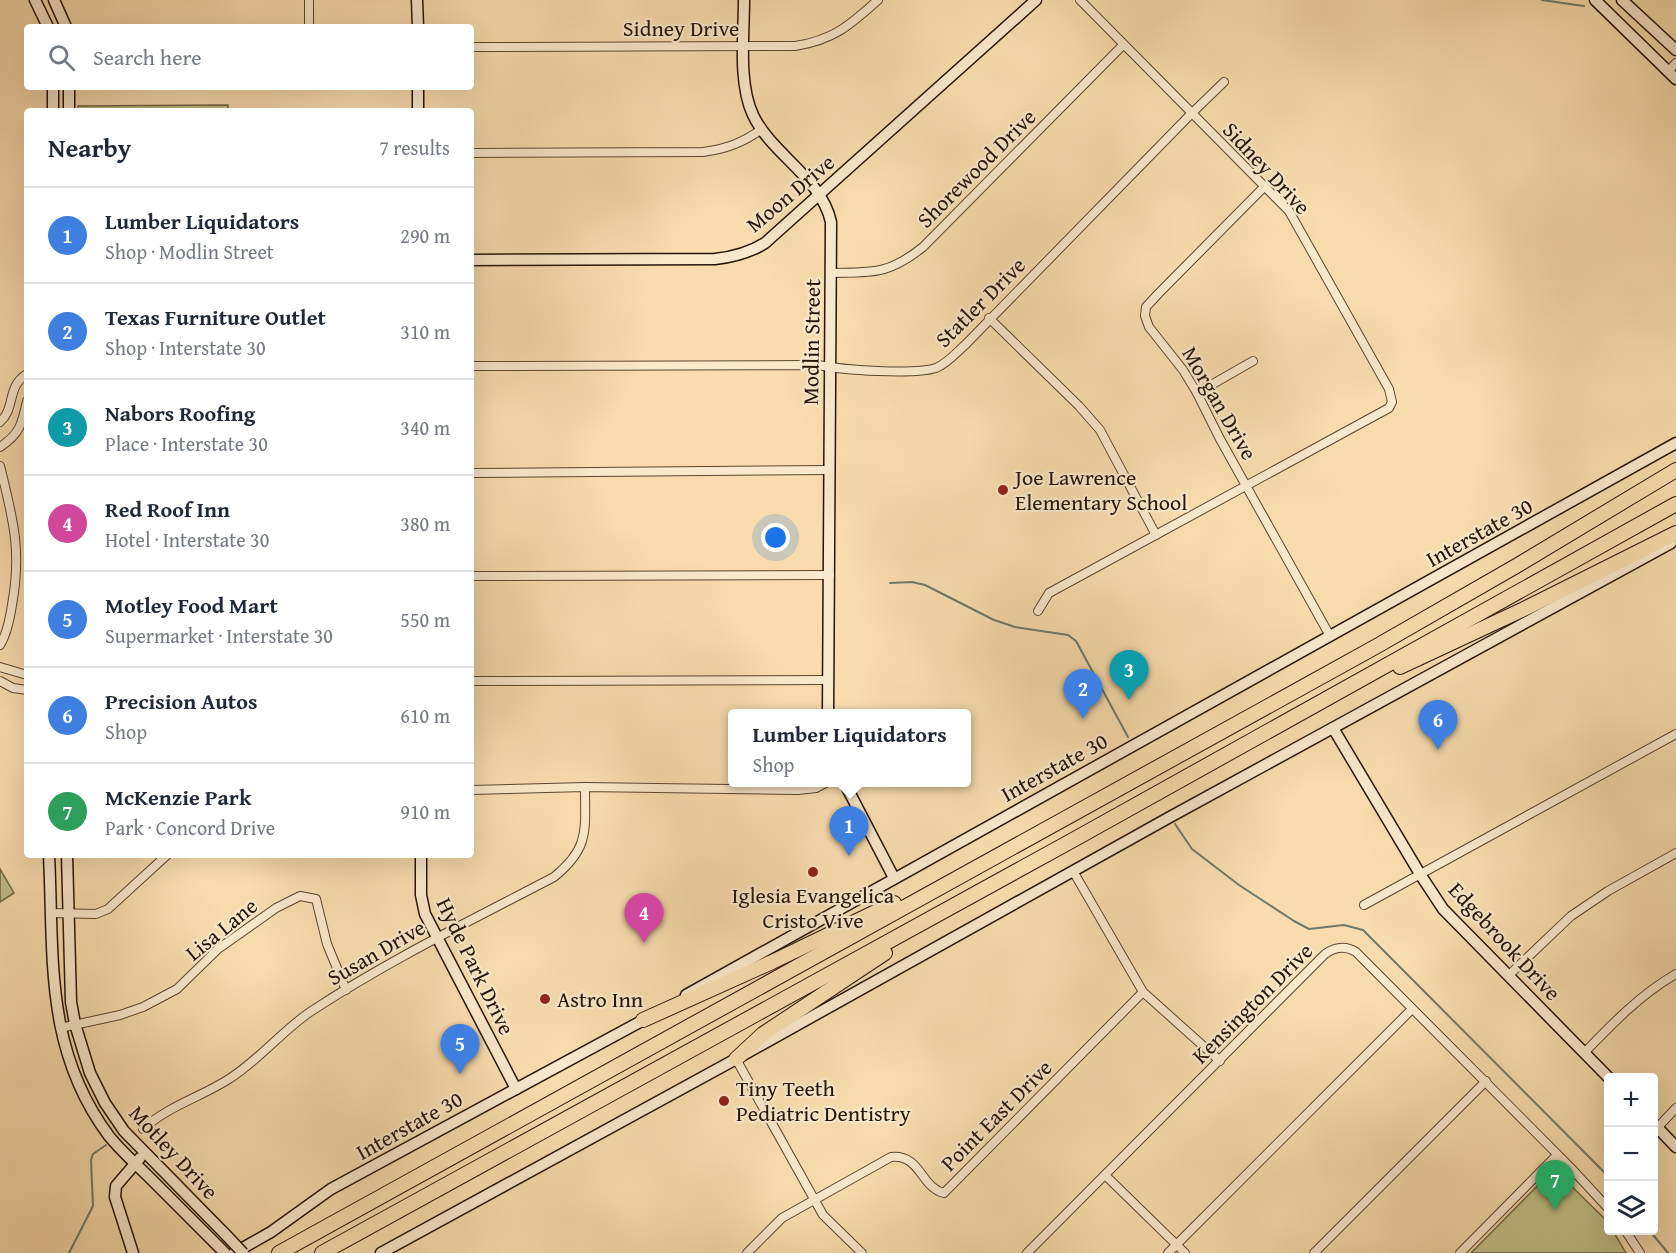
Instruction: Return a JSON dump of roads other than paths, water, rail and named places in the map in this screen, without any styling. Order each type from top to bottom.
[{"type":"highway","points":[[279,1253],[1377,646],[1518,566],[1676,470]]},
{"type":"highway","points":[[322,1253],[956,905],[1676,504]]},
{"type":"highway","points":[[1324,700],[1409,663],[1676,533]]},
{"type":"highway","points":[[643,1020],[772,962],[894,903],[967,872]]},
{"type":"highway","points":[[736,1059],[763,1034],[956,905]]},
{"type":"main road","points":[[35,0],[47,24]]},
{"type":"main road","points":[[54,0],[65,24]]},
{"type":"main road","points":[[417,0],[418,24]]},
{"type":"main road","name":"Modlin Street","points":[[744,0],[746,96],[753,114],[762,129],[820,195],[831,222],[828,709]]},
{"type":"main road","name":"Moon Drive","points":[[474,260],[715,260],[749,252],[765,243],[820,195],[1036,0]]},
{"type":"main road","points":[[1595,0],[1673,71]]},
{"type":"main road","points":[[1622,0],[1676,50]]},
{"type":"main road","points":[[53,90],[53,108]]},
{"type":"main road","points":[[69,90],[69,108]]},
{"type":"main road","points":[[418,90],[418,108]]},
{"type":"main road","name":"Interstate 30","points":[[234,1253],[271,1232],[331,1189],[643,1020],[769,947],[1676,443]]},
{"type":"main road","points":[[381,1253],[1676,540]]},
{"type":"main road","name":"Edgebrook Drive","points":[[1333,728],[1443,909],[1605,1073]]},
{"type":"main road","points":[[846,787],[894,878]]},
{"type":"main road","name":"Motley Drive","points":[[49,858],[53,977],[60,1028],[77,1080],[91,1109],[110,1137],[225,1253]]},
{"type":"main road","name":"Motley Drive","points":[[67,858],[70,982],[75,1024],[90,1073],[105,1103],[124,1131],[243,1253]]},
{"type":"main road","name":"Hyde Park Drive","points":[[421,858],[421,895],[425,914],[516,1089]]},
{"type":"main road","points":[[1656,1127],[1676,1147]]},
{"type":"main road","points":[[133,1253],[115,1197],[116,1186],[144,1154]]},
{"type":"street","points":[[309,0],[309,24]]},
{"type":"street","name":"Sidney Drive","points":[[474,47],[795,46],[833,36],[851,24],[878,0]]},
{"type":"street","name":"Sidney Drive","points":[[1080,0],[1289,211],[1389,389],[1392,402],[1389,408],[1246,485]]},
{"type":"street","name":"Shorewood Drive","points":[[831,273],[871,272],[904,262],[922,247],[1124,45]]},
{"type":"street","name":"Statler Drive","points":[[474,366],[818,365],[841,369],[937,368],[951,357],[1224,82]]},
{"type":"street","points":[[474,153],[703,152],[723,149],[744,142],[762,129]]},
{"type":"street","name":"Morgan Drive","points":[[1265,186],[1146,307],[1145,316],[1149,327],[1177,360],[1197,393],[1220,439],[1330,636]]},
{"type":"street","points":[[989,318],[1079,406],[1100,430],[1156,535]]},
{"type":"street","points":[[1197,393],[1253,361]]},
{"type":"street","points":[[0,423],[8,416],[14,387],[24,376]]},
{"type":"street","points":[[0,447],[12,439],[22,425],[24,415]]},
{"type":"street","points":[[0,466],[15,524],[18,556],[10,619],[0,645]]},
{"type":"street","points":[[474,473],[829,470]]},
{"type":"street","points":[[1038,610],[1049,593],[1246,485]]},
{"type":"street","points":[[474,576],[830,576]]},
{"type":"street","points":[[0,667],[24,674]]},
{"type":"street","points":[[474,681],[828,680]]},
{"type":"street","points":[[0,681],[13,688],[24,690]]},
{"type":"street","points":[[1364,905],[1676,734]]},
{"type":"street","points":[[474,789],[798,790],[818,787]]},
{"type":"street","name":"Susan Drive","points":[[143,1129],[166,1111],[231,1078],[290,1027],[346,990],[436,938],[554,877],[567,867],[580,848],[585,831],[585,788]]},
{"type":"street","points":[[1508,976],[1571,916],[1608,891],[1676,853]]},
{"type":"street","points":[[52,913],[96,914],[108,909],[164,858]]},
{"type":"street","points":[[1073,871],[1143,992],[1220,1061]]},
{"type":"street","name":"Lisa Lane","points":[[60,1028],[120,1015],[143,1007],[177,989],[218,949],[276,908],[300,896],[316,899],[327,944],[346,990]]},
{"type":"street","name":"Kensington Drive","points":[[1027,1253],[1325,954],[1334,948],[1343,947],[1353,950],[1604,1204]]},
{"type":"street","points":[[1585,1052],[1617,1018],[1658,984],[1676,974]]},
{"type":"street","name":"Point East Drive","points":[[747,1253],[782,1218],[891,1157],[903,1156],[909,1160],[936,1191],[944,1193],[1143,992]]},
{"type":"street","points":[[1168,1253],[1412,1009]]},
{"type":"street","points":[[736,1059],[823,1215],[862,1253]]},
{"type":"street","points":[[1314,1253],[1486,1082]]},
{"type":"street","points":[[1658,1123],[1676,1108]]},
{"type":"street","points":[[1460,1253],[1557,1155]]},
{"type":"street","points":[[1105,1175],[1185,1253]]},
{"type":"street","points":[[1628,1235],[1640,1253]]},
{"type":"waterway","points":[[1542,0],[1584,6]]},
{"type":"waterway","points":[[890,583],[912,582],[925,585],[994,620],[1015,627],[1068,635],[1076,641],[1128,737]]},
{"type":"waterway","points":[[1175,824],[1192,849],[1239,885],[1294,921],[1309,929],[1344,925],[1363,930],[1604,1172]]},
{"type":"waterway","points":[[69,1253],[93,1206],[91,1160],[93,1154],[106,1145]]},
{"type":"waterway","points":[[1653,1235],[1668,1253]]},
{"type":"place","name":"Joe Lawrence Elementary School","points":[[1003,490]]},
{"type":"place","name":"Nabors Roofing","points":[[1129,700]]},
{"type":"place","name":"Texas Furniture Outlet","points":[[1083,719]]},
{"type":"place","name":"Precision Autos","points":[[1438,750]]},
{"type":"place","name":"Lumber Liquidators","points":[[849,856]]},
{"type":"place","name":"Iglesia Evangelica Cristo Vive","points":[[813,872]]},
{"type":"place","name":"Red Roof Inn","points":[[644,943]]},
{"type":"place","name":"Astro Inn","points":[[545,999]]},
{"type":"place","name":"Motley Food Mart","points":[[460,1074]]},
{"type":"place","name":"Tiny Teeth Pediatric Dentistry","points":[[724,1101]]},
{"type":"place","name":"McKenzie Park","points":[[1555,1210]]}]
